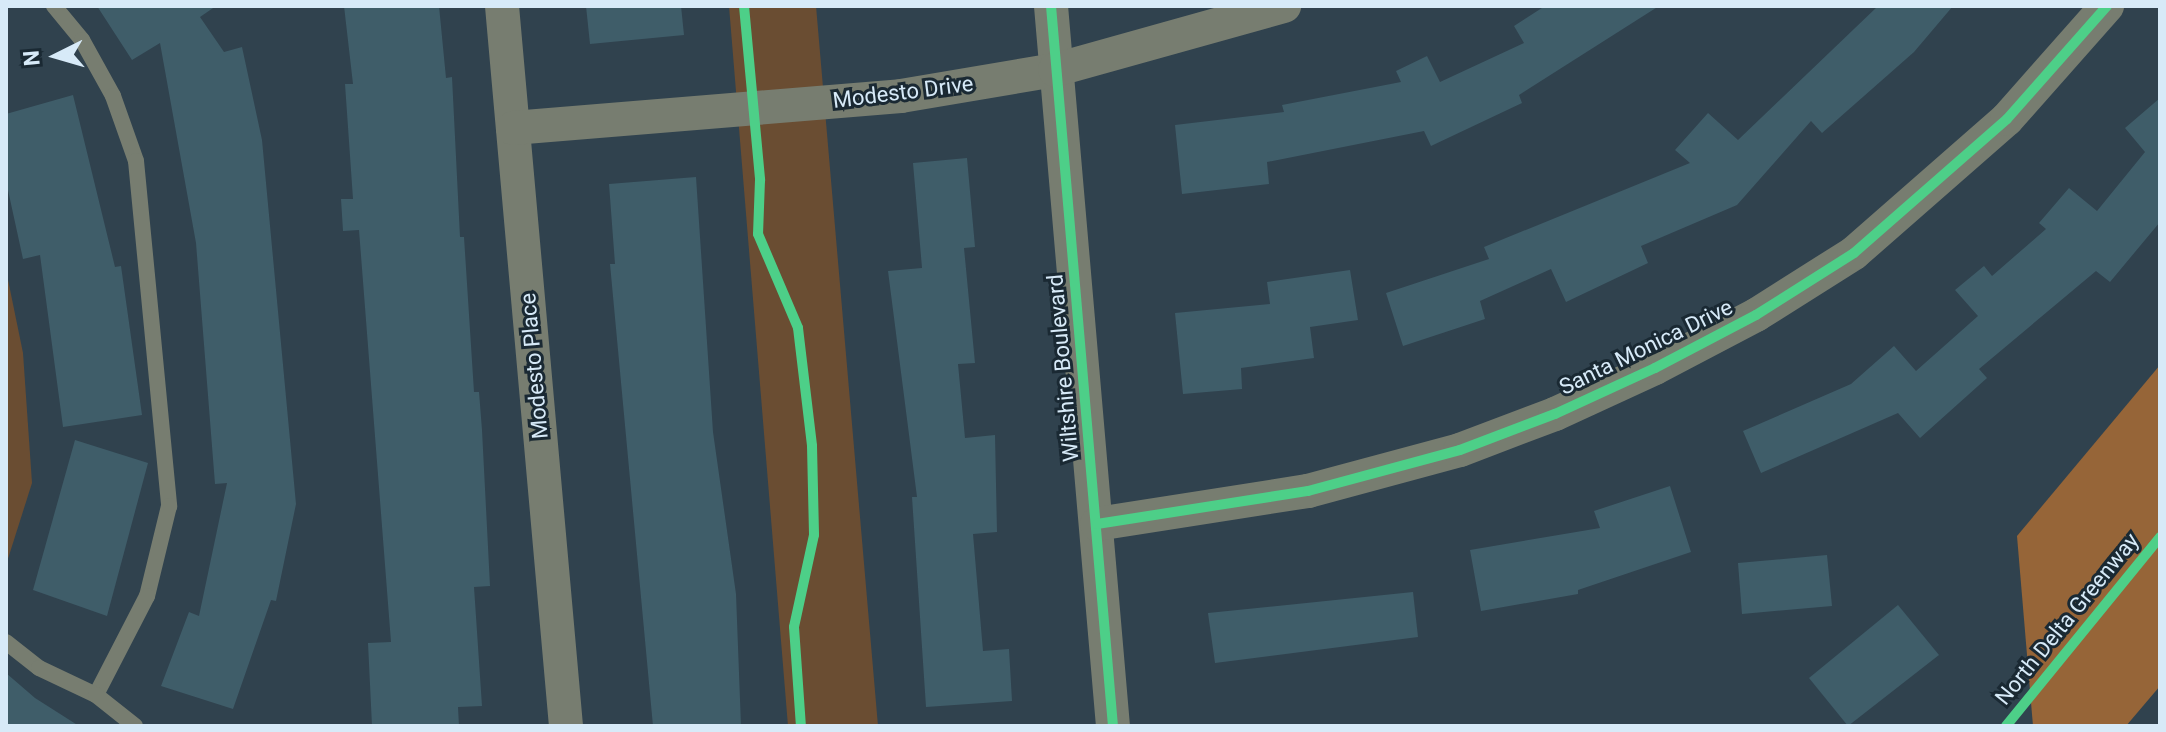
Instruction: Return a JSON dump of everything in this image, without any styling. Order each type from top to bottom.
[{"type":"street","name":"Modesto Place","points":[[502,6],[566,726]]},
{"type":"street","name":"Wiltshire Boulevard","points":[[1051,6],[1113,726]]},
{"type":"street","name":"Modesto Drive","points":[[513,128],[901,96],[1055,70],[1284,6]]},
{"type":"street","name":"Santa Monica Drive","points":[[1097,524],[1308,491],[1460,450],[1555,414],[1655,368],[1756,315],[1854,253],[2007,119],[2107,6]]},
{"type":"lane","points":[[54,6],[82,40],[113,96],[136,161],[169,506],[147,596],[96,695]]},
{"type":"lane","points":[[6,642],[39,668],[96,695],[135,726]]},
{"type":"shaded area","points":[[729,6],[816,6],[878,726],[788,726]]},
{"type":"shaded area","points":[[6,270],[23,353],[32,483],[6,565]]},
{"type":"shaded area","points":[[2160,365],[2160,686],[2126,726],[2033,726],[2017,536]]},
{"type":"building","points":[[97,6],[216,6],[200,17],[224,52],[242,47],[262,140],[296,504],[276,601],[271,600],[233,709],[161,686],[189,612],[199,616],[227,483],[215,484],[196,243],[160,43],[132,60]]},
{"type":"building","points":[[344,6],[439,6],[446,78],[452,77],[460,237],[464,237],[474,392],[479,392],[490,586],[474,587],[482,706],[458,707],[459,726],[372,726],[368,643],[391,642],[359,230],[343,231],[341,199],[353,199],[345,84],[353,84]]},
{"type":"building","points":[[586,6],[681,6],[684,35],[590,44]]},
{"type":"building","points":[[1545,6],[1659,6],[1519,95],[1522,103],[1431,146],[1424,131],[1267,162],[1269,184],[1182,194],[1175,125],[1284,112],[1282,105],[1401,82],[1396,71],[1427,56],[1440,82],[1524,43],[1514,26]]},
{"type":"building","points":[[1878,6],[1953,6],[1914,52],[1822,133],[1811,121],[1737,205],[1641,246],[1648,263],[1566,302],[1551,269],[1480,301],[1485,319],[1403,346],[1386,293],[1489,259],[1484,247],[1690,163],[1675,150],[1708,113],[1738,140]]},
{"type":"building","points":[[73,95],[115,267],[121,266],[142,415],[63,427],[40,255],[23,259],[6,181],[6,114]]},
{"type":"building","points":[[2160,98],[2160,222],[2110,282],[2096,271],[1979,369],[1987,378],[1920,438],[1898,413],[1761,473],[1743,431],[1851,384],[1894,346],[1916,371],[1978,316],[1955,290],[1984,266],[1992,276],[2046,229],[2039,223],[2069,188],[2097,211],[2145,152],[2125,128]]},
{"type":"building","points":[[967,158],[975,247],[964,248],[975,363],[958,364],[965,438],[995,435],[997,532],[973,534],[983,651],[1009,649],[1012,701],[926,707],[912,497],[917,497],[888,271],[922,268],[913,163]]},
{"type":"building","points":[[696,177],[713,432],[736,594],[741,726],[653,726],[610,264],[615,264],[609,184]]},
{"type":"building","points":[[1350,270],[1358,320],[1310,327],[1314,358],[1241,368],[1242,389],[1183,394],[1175,313],[1270,304],[1267,282]]},
{"type":"building","points":[[75,440],[148,463],[107,616],[33,590]]},
{"type":"building","points":[[1670,486],[1691,552],[1578,590],[1578,594],[1481,611],[1470,550],[1600,528],[1594,511]]},
{"type":"building","points":[[1827,555],[1832,606],[1742,614],[1738,563]]},
{"type":"building","points":[[1413,592],[1418,637],[1215,663],[1208,613]]},
{"type":"building","points":[[1898,605],[1939,655],[1848,726],[1809,678]]},
{"type":"building","points":[[6,673],[35,698],[79,726],[6,726]]},
{"type":"cycle path","points":[[744,6],[760,180],[758,234],[798,328],[812,446],[814,535],[794,627],[801,726]]},
{"type":"cycle path","points":[[1051,6],[1113,726]]},
{"type":"cycle path","points":[[1097,524],[1308,491],[1460,450],[1555,414],[1655,368],[1756,315],[1854,253],[2007,119],[2107,6]]},
{"type":"cycle path","name":"North Delta Greenway","points":[[2006,726],[2160,537]]}]
